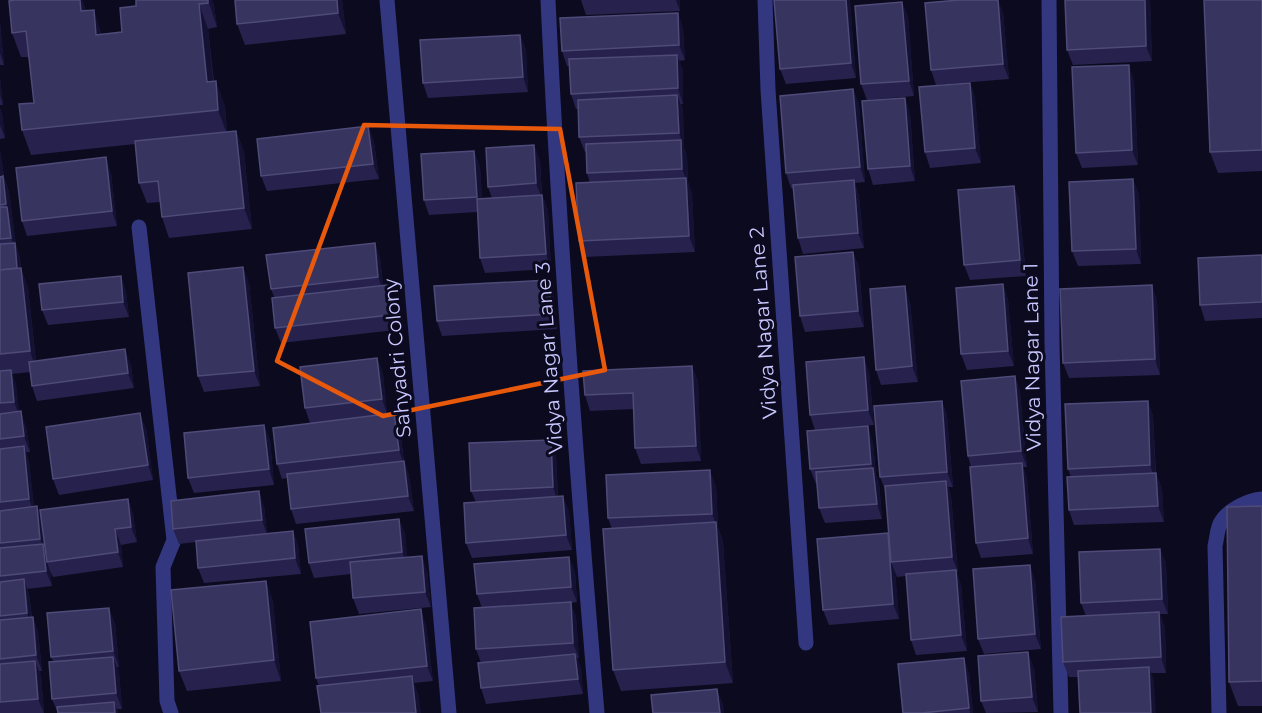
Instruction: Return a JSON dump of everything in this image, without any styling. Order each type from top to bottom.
[{"type":"street","name":"Sahyadri Colony","points":[[387,0],[449,713]]},
{"type":"street","name":"Vidya Nagar Lane 3","points":[[548,0],[552,99],[581,526],[597,713]]},
{"type":"street","name":"Vidya Nagar Lane 2","points":[[765,0],[768,90],[806,643]]},
{"type":"street","name":"Vidya Nagar Lane 1","points":[[1049,0],[1052,343],[1061,713]]},
{"type":"street","points":[[139,227],[174,540],[163,567],[166,701],[171,713]]},
{"type":"street","points":[[1219,713],[1215,546],[1220,523],[1237,507],[1262,500]]},
{"type":"highlighted area","points":[[364,125],[560,129],[605,370],[383,416],[277,361]]},
{"type":"building","points":[[80,0],[81,11],[94,10],[96,35],[122,32],[120,8],[136,6],[136,0],[208,0],[208,3],[199,4],[207,82],[216,81],[218,110],[22,130],[19,104],[34,103],[26,31],[12,33],[9,1]]},
{"type":"building","points":[[235,0],[337,0],[338,13],[237,24]]},
{"type":"building","points":[[774,0],[846,0],[851,63],[780,69]]},
{"type":"building","points":[[998,0],[1003,64],[931,70],[925,3]]},
{"type":"building","points":[[1065,0],[1145,0],[1146,46],[1067,50]]},
{"type":"building","points":[[1204,0],[1262,0],[1262,150],[1210,152]]},
{"type":"building","points":[[902,2],[909,81],[861,84],[855,6]]},
{"type":"building","points":[[678,13],[679,45],[562,51],[560,18]]},
{"type":"building","points":[[520,35],[523,77],[423,83],[420,40]]},
{"type":"building","points":[[677,55],[678,88],[571,94],[569,59]]},
{"type":"building","points":[[1129,65],[1132,150],[1076,153],[1072,67]]},
{"type":"building","points":[[970,83],[975,148],[925,152],[919,87]]},
{"type":"building","points":[[853,89],[860,167],[786,173],[780,96]]},
{"type":"building","points":[[677,95],[679,133],[579,137],[578,100]]},
{"type":"building","points":[[905,98],[910,166],[868,169],[862,101]]},
{"type":"building","points":[[368,126],[373,164],[261,176],[257,139]]},
{"type":"building","points":[[236,131],[244,208],[162,217],[158,181],[139,183],[135,141]]},
{"type":"building","points":[[681,140],[682,169],[587,173],[586,144]]},
{"type":"building","points":[[534,145],[536,183],[488,187],[486,148]]},
{"type":"building","points":[[474,151],[477,197],[424,200],[421,154]]},
{"type":"building","points":[[106,157],[112,211],[22,221],[16,168]]},
{"type":"building","points":[[3,176],[6,204],[0,205],[0,177]]},
{"type":"building","points":[[686,178],[689,236],[579,241],[576,183]]},
{"type":"building","points":[[1133,179],[1136,249],[1072,251],[1069,182]]},
{"type":"building","points":[[854,180],[858,233],[798,238],[793,185]]},
{"type":"building","points":[[1014,186],[1020,260],[964,265],[958,190]]},
{"type":"building","points":[[542,195],[546,254],[480,258],[477,199]]},
{"type":"building","points":[[0,207],[7,207],[11,238],[0,239]]},
{"type":"building","points":[[15,243],[17,268],[0,270],[0,244]]},
{"type":"building","points":[[375,243],[378,277],[271,289],[266,255]]},
{"type":"building","points":[[853,252],[858,311],[800,316],[795,257]]},
{"type":"building","points":[[1262,255],[1262,302],[1200,305],[1198,258]]},
{"type":"building","points":[[243,267],[254,371],[198,376],[188,273]]},
{"type":"building","points":[[21,268],[30,351],[0,354],[0,270]]},
{"type":"building","points":[[121,276],[123,302],[42,310],[39,284]]},
{"type":"building","points":[[549,280],[551,314],[437,321],[434,286]]},
{"type":"building","points":[[1003,284],[1008,351],[961,354],[956,288]]},
{"type":"building","points":[[387,285],[390,315],[275,328],[272,298]]},
{"type":"building","points":[[1152,285],[1155,359],[1063,363],[1060,289]]},
{"type":"building","points":[[905,286],[912,366],[876,370],[870,289]]},
{"type":"building","points":[[125,349],[128,373],[32,386],[29,362]]},
{"type":"building","points":[[864,357],[868,410],[810,415],[806,362]]},
{"type":"building","points":[[377,358],[382,399],[305,408],[300,367]]},
{"type":"building","points":[[692,366],[696,446],[635,448],[633,393],[585,395],[583,371]]},
{"type":"building","points":[[11,370],[14,402],[0,403],[0,371]]},
{"type":"building","points":[[1015,376],[1021,451],[968,456],[961,381]]},
{"type":"building","points":[[942,401],[947,472],[880,477],[874,406]]},
{"type":"building","points":[[1148,401],[1150,465],[1068,469],[1065,404]]},
{"type":"building","points":[[21,411],[24,436],[0,439],[0,414]]},
{"type":"building","points":[[140,413],[148,465],[53,479],[46,427]]},
{"type":"building","points":[[394,413],[399,450],[277,464],[273,428]]},
{"type":"building","points":[[264,425],[269,469],[188,478],[184,433]]},
{"type":"building","points":[[868,426],[871,464],[810,469],[807,431]]},
{"type":"building","points":[[551,440],[553,487],[471,491],[469,443]]},
{"type":"building","points":[[24,446],[29,499],[0,502],[0,449]]},
{"type":"building","points":[[404,461],[408,496],[291,509],[287,474]]},
{"type":"building","points":[[1022,463],[1028,538],[976,543],[970,467]]},
{"type":"building","points":[[873,468],[877,504],[819,508],[816,472]]},
{"type":"building","points":[[710,470],[712,514],[608,518],[606,475]]},
{"type":"building","points":[[1156,473],[1158,506],[1069,510],[1067,477]]},
{"type":"building","points":[[946,481],[952,557],[891,562],[885,486]]},
{"type":"building","points":[[259,491],[262,520],[173,529],[171,501]]},
{"type":"building","points":[[563,496],[566,535],[466,543],[464,503]]},
{"type":"building","points":[[128,499],[131,527],[115,529],[118,552],[47,562],[40,510]]},
{"type":"building","points":[[37,506],[40,539],[0,543],[0,511]]},
{"type":"building","points":[[1262,506],[1262,681],[1229,682],[1227,507]]},
{"type":"building","points":[[399,519],[402,552],[309,563],[305,529]]},
{"type":"building","points":[[716,522],[725,662],[613,670],[603,529]]},
{"type":"building","points":[[293,531],[295,558],[198,568],[196,541]]},
{"type":"building","points":[[888,533],[893,604],[823,610],[817,539]]},
{"type":"building","points":[[43,544],[46,571],[0,576],[0,548]]},
{"type":"building","points":[[1160,549],[1162,599],[1081,603],[1079,552]]},
{"type":"building","points":[[422,556],[425,592],[353,598],[350,562]]},
{"type":"building","points":[[569,557],[571,587],[477,594],[474,564]]},
{"type":"building","points":[[1030,565],[1035,634],[978,639],[973,569]]},
{"type":"building","points":[[956,570],[961,635],[911,640],[906,574]]},
{"type":"building","points":[[24,579],[27,613],[0,616],[0,582]]},
{"type":"building","points":[[266,581],[274,660],[179,671],[171,590]]},
{"type":"building","points":[[571,602],[573,643],[476,649],[474,608]]},
{"type":"building","points":[[109,608],[113,651],[51,657],[47,613]]},
{"type":"building","points":[[421,609],[427,666],[316,678],[310,622]]},
{"type":"building","points":[[1159,612],[1161,657],[1063,662],[1061,617]]},
{"type":"building","points":[[33,617],[36,655],[0,659],[0,620]]},
{"type":"building","points":[[1028,652],[1032,697],[981,701],[978,656]]},
{"type":"building","points":[[575,654],[578,679],[481,688],[478,663]]},
{"type":"building","points":[[113,657],[116,693],[52,699],[49,662]]},
{"type":"building","points":[[964,658],[969,708],[903,713],[898,664]]},
{"type":"building","points":[[35,661],[38,699],[0,702],[0,664]]},
{"type":"building","points":[[1149,667],[1151,713],[1080,713],[1078,671]]},
{"type":"building","points":[[412,676],[416,713],[321,713],[317,686]]},
{"type":"building","points":[[717,689],[720,713],[653,713],[651,695]]},
{"type":"building","points":[[114,702],[115,713],[58,713],[57,707]]}]
